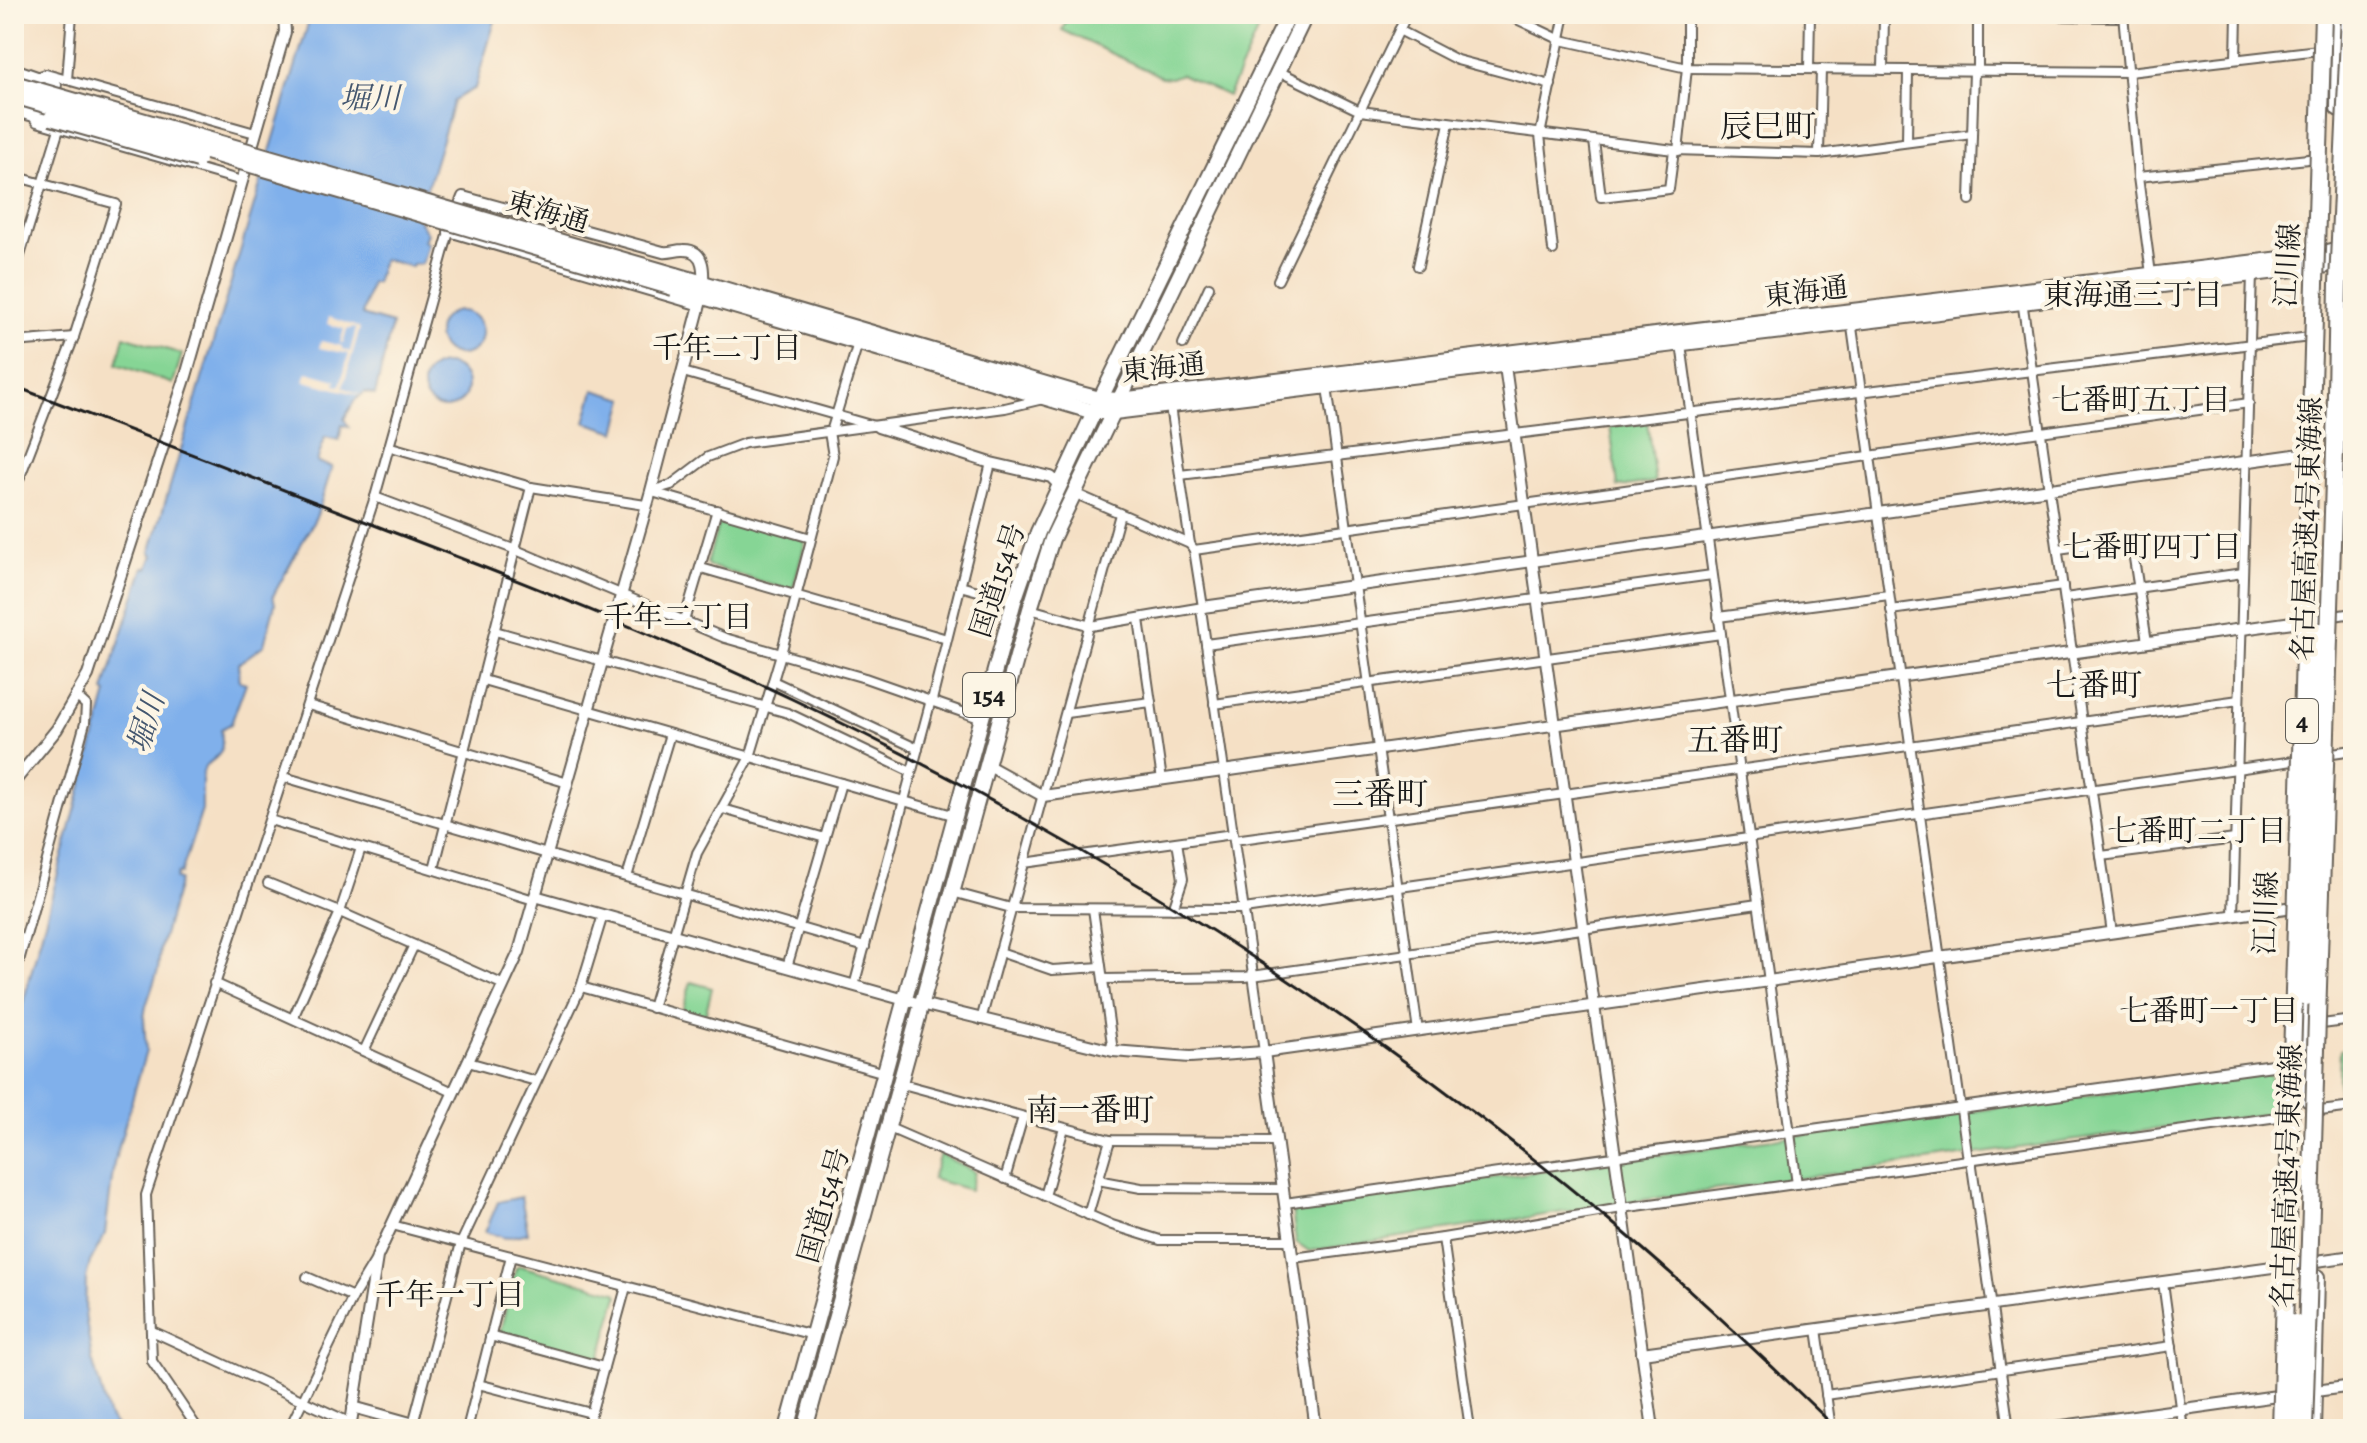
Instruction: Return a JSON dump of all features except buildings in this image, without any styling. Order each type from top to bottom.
[{"type":"highway","name":"名古屋高速4号東海線","points":[[2281,1429],[2321,14]]},
{"type":"highway","points":[[2315,297],[2322,286],[2331,14]]},
{"type":"highway","points":[[2338,283],[2335,272],[2340,14]]},
{"type":"highway","name":"名古屋高速4号東海線","points":[[2304,1429],[2338,283],[2350,14]]},
{"type":"highway","points":[[2319,1150],[2309,1109],[2305,1042],[2316,660],[2324,602],[2330,591]]},
{"type":"highway","points":[[2288,1122],[2298,1139],[2293,1429]]},
{"type":"main road","name":"国道154号","points":[[787,1429],[1014,601],[1038,532],[1289,14]]},
{"type":"main road","name":"国道154号","points":[[805,1429],[1030,609],[1052,539],[1306,14]]},
{"type":"main road","name":"江川線","points":[[2274,1429],[2288,1122],[2301,527],[2308,453],[2321,14]]},
{"type":"main road","points":[[14,71],[60,82],[330,165],[386,184],[421,208]]},
{"type":"main road","name":"東海通","points":[[14,83],[675,282],[702,295],[858,343],[1048,397],[1097,406],[1170,406],[1327,387],[1504,359],[1681,344],[1850,318]]},
{"type":"main road","name":"東海通","points":[[14,96],[421,208]]},
{"type":"main road","name":"江川線","points":[[2313,1429],[2335,615],[2340,500],[2346,448],[2347,255],[2353,107]]},
{"type":"main road","points":[[14,109],[55,124],[398,218],[421,208]]},
{"type":"main road","name":"東海通","points":[[1117,406],[2020,296],[2252,274],[2347,255]]},
{"type":"main road","name":"東海通","points":[[2020,296],[2151,274],[2312,261]]},
{"type":"main road","name":"東海通","points":[[702,295],[1097,406]]},
{"type":"street","points":[[72,14],[60,82],[255,133]]},
{"type":"street","points":[[14,782],[57,729],[88,675],[186,376],[285,32],[284,14]]},
{"type":"street","points":[[1278,280],[1407,14]]},
{"type":"street","points":[[1506,14],[1561,40],[1687,68],[2129,72],[2319,50]]},
{"type":"street","points":[[1553,250],[1540,135],[1565,14]]},
{"type":"street","points":[[1594,141],[1601,197],[1669,189],[1687,68],[1687,14]]},
{"type":"street","points":[[1809,69],[1810,14],[1884,16],[1883,70]]},
{"type":"street","points":[[2236,59],[2237,14]]},
{"type":"street","points":[[1970,200],[1978,15],[2123,16],[2138,177],[2151,274]]},
{"type":"street","points":[[1399,30],[1457,60],[1551,85]]},
{"type":"street","points":[[1819,154],[1821,69]]},
{"type":"street","points":[[1907,142],[1908,70]]},
{"type":"street","points":[[1278,71],[1360,111],[1676,150],[1819,154],[1972,134]]},
{"type":"street","points":[[1418,266],[1449,123]]},
{"type":"street","points":[[14,275],[42,184],[55,124],[242,181]]},
{"type":"street","points":[[2138,177],[2319,158]]},
{"type":"street","points":[[14,176],[116,204],[74,337],[14,492]]},
{"type":"street","points":[[198,1429],[152,1361],[146,1195],[391,447],[449,232],[463,197],[663,252],[688,250],[703,264],[702,295],[651,491],[519,952],[377,1257],[353,1297],[289,1429]]},
{"type":"street","points":[[449,232],[702,295]]},
{"type":"street","points":[[2233,915],[2252,274]]},
{"type":"street","points":[[1183,344],[1209,287]]},
{"type":"street","points":[[2020,296],[2112,933]]},
{"type":"street","points":[[1850,318],[2009,1429]]},
{"type":"street","points":[[14,342],[74,337]]},
{"type":"street","points":[[1180,475],[2310,337]]},
{"type":"street","points":[[652,1008],[697,853],[750,757],[766,706],[833,456],[830,432],[858,343]]},
{"type":"street","points":[[1681,344],[1797,1184]]},
{"type":"street","points":[[1504,359],[1653,1429]]},
{"type":"street","points":[[683,372],[878,427],[991,463],[1051,477],[1059,485]]},
{"type":"street","points":[[1327,387],[1418,1031]]},
{"type":"street","points":[[651,491],[671,485],[708,457],[764,439],[878,427],[1005,408],[1048,397]]},
{"type":"street","points":[[1074,493],[1192,547],[1347,529],[2249,403]]},
{"type":"street","points":[[1170,406],[1202,608],[1316,1429]]},
{"type":"street","points":[[391,447],[531,487],[645,505]]},
{"type":"street","points":[[1030,609],[1091,626],[1355,586],[2308,453]]},
{"type":"street","points":[[854,986],[991,463]]},
{"type":"street","points":[[434,869],[531,487]]},
{"type":"street","points":[[651,491],[811,538]]},
{"type":"street","points":[[375,497],[516,550],[725,638],[931,700],[983,719]]},
{"type":"street","points":[[684,621],[717,510]]},
{"type":"street","points":[[981,1020],[1120,514]]},
{"type":"street","points":[[2058,549],[2131,539],[2147,642]]},
{"type":"street","points":[[701,568],[947,639]]},
{"type":"street","points":[[2065,598],[2243,573]]},
{"type":"street","points":[[1206,644],[1712,575]]},
{"type":"street","points":[[960,586],[1014,601]]},
{"type":"street","points":[[1891,610],[2063,586]]},
{"type":"street","points":[[1718,617],[1889,595]]},
{"type":"street","points":[[987,765],[1043,796],[2353,613]]},
{"type":"street","points":[[1139,619],[1162,780]]},
{"type":"street","points":[[495,631],[788,713],[911,772]]},
{"type":"street","points":[[1214,704],[1721,634]]},
{"type":"street","points":[[483,680],[956,816]]},
{"type":"street","points":[[773,681],[918,749]]},
{"type":"street","points":[[14,979],[87,712],[86,705],[75,695]]},
{"type":"street","points":[[1024,863],[1388,818],[2239,700]]},
{"type":"street","points":[[1066,713],[1151,702]]},
{"type":"street","points":[[308,705],[568,783]]},
{"type":"street","points":[[627,877],[670,734]]},
{"type":"street","points":[[952,892],[1011,908],[1244,909],[2295,761],[2353,750]]},
{"type":"street","points":[[284,777],[865,947]]},
{"type":"street","points":[[787,967],[841,783]]},
{"type":"street","points":[[723,809],[825,838]]},
{"type":"street","points":[[270,820],[535,898],[921,1005],[1113,1051],[1190,1057],[1264,1052],[2327,903]]},
{"type":"street","points":[[2101,856],[2235,839]]},
{"type":"street","points":[[1173,909],[1183,879],[1177,842]]},
{"type":"street","points":[[293,1018],[340,912],[361,848]]},
{"type":"street","points":[[268,883],[504,985]]},
{"type":"street","points":[[1103,979],[1253,976],[1758,904]]},
{"type":"street","points":[[1093,909],[1113,1051]]},
{"type":"street","points":[[413,1424],[461,1243],[581,987],[603,915]]},
{"type":"street","points":[[14,934],[24,943]]},
{"type":"street","points":[[364,1051],[414,945]]},
{"type":"street","points":[[1000,952],[1052,970],[1101,967]]},
{"type":"street","points":[[214,983],[453,1092]]},
{"type":"street","points":[[581,987],[886,1073]]},
{"type":"street","points":[[2322,1024],[2353,1020]]},
{"type":"street","points":[[468,1062],[536,1081]]},
{"type":"street","points":[[1285,1203],[2287,1063]]},
{"type":"street","points":[[899,1083],[1110,1140],[1277,1141]]},
{"type":"street","points":[[2320,1111],[2353,1107]]},
{"type":"street","points":[[1005,1179],[1023,1117]]},
{"type":"street","points":[[1293,1258],[1970,1160],[2288,1122]]},
{"type":"street","points":[[887,1127],[1088,1215],[1160,1240],[1290,1240]]},
{"type":"street","points":[[1045,1196],[1064,1128]]},
{"type":"street","points":[[1088,1215],[1110,1140]]},
{"type":"street","points":[[1098,1180],[1141,1188],[1283,1189]]},
{"type":"street","points":[[392,1225],[813,1335]]},
{"type":"street","points":[[1443,1238],[1470,1429]]},
{"type":"street","points":[[467,1429],[511,1256]]},
{"type":"street","points":[[1642,1353],[2353,1256]]},
{"type":"street","points":[[152,1331],[350,1426],[377,1257]]},
{"type":"street","points":[[307,1277],[353,1297]]},
{"type":"street","points":[[2163,1282],[2183,1429]]},
{"type":"street","points":[[587,1429],[626,1287]]},
{"type":"street","points":[[1817,1329],[1831,1429]]},
{"type":"street","points":[[490,1336],[604,1367]]},
{"type":"street","points":[[1826,1395],[2172,1346]]},
{"type":"street","points":[[478,1384],[591,1413]]},
{"type":"street","points":[[2041,1429],[2353,1386]]},
{"type":"street","points":[[353,1407],[432,1429]]},
{"type":"green space","points":[[1070,14],[1265,14],[1228,96],[1181,74],[1162,77],[1062,30]]},
{"type":"green space","points":[[124,336],[182,354],[173,384],[117,364]]},
{"type":"green space","points":[[1647,421],[1655,482],[1618,487],[1610,426]]},
{"type":"green space","points":[[724,517],[803,539],[805,543],[793,588],[789,590],[709,566],[707,563],[720,519]]},
{"type":"green space","points":[[691,982],[712,988],[705,1016],[682,1011]]},
{"type":"green space","points":[[2353,1048],[2353,1101],[2338,1103],[2340,1050]]},
{"type":"green space","points":[[2264,1071],[2271,1076],[2271,1110],[2266,1114],[1635,1201],[1309,1251],[1296,1242],[1292,1210],[1297,1205]]},
{"type":"green space","points":[[940,1154],[975,1172],[970,1190],[932,1179]]},
{"type":"green space","points":[[520,1266],[616,1292],[618,1296],[600,1359],[596,1361],[502,1336],[500,1332],[516,1268]]},
{"type":"water","name":"堀川","points":[[311,14],[497,14],[475,88],[454,100],[418,218],[427,233],[424,241],[428,243],[422,264],[413,264],[412,267],[383,259],[376,283],[371,283],[362,315],[392,324],[375,395],[365,392],[355,400],[344,419],[349,427],[342,425],[339,440],[325,437],[317,462],[332,467],[317,515],[273,596],[275,604],[264,645],[238,664],[240,681],[246,683],[231,724],[221,729],[221,751],[205,766],[202,776],[202,810],[181,874],[178,873],[176,879],[180,880],[146,1006],[146,1051],[114,1163],[105,1234],[90,1262],[86,1278],[85,1314],[92,1359],[109,1418],[119,1429],[14,1429],[14,1036],[96,733],[93,729],[97,730],[107,693],[104,691],[144,567],[148,568],[153,555],[150,553]]},
{"type":"water","points":[[460,311],[476,317],[482,333],[476,349],[460,355],[444,349],[438,333],[444,317]]},
{"type":"water","points":[[445,364],[461,370],[467,386],[461,402],[445,408],[429,402],[423,386],[429,370]]},
{"type":"water","points":[[594,390],[625,399],[616,432],[585,422]]},
{"type":"water","points":[[521,1197],[528,1233],[505,1238],[485,1232],[498,1202]]},
{"type":"pier","points":[[329,317],[360,328],[343,387],[364,396],[304,381],[307,372],[336,380],[335,385],[340,386],[349,354],[319,348],[321,341],[342,346],[350,352],[356,329],[347,330],[343,343],[340,343],[344,329],[327,324]]},
{"type":"railway","points":[[14,386],[486,568],[744,676],[903,754],[1115,871],[1319,1001],[1515,1144],[1609,1220],[1725,1322],[1837,1429]]},
{"type":"district","name":"辰巳町","points":[[1768,126]]},
{"type":"district","name":"東海通三丁目","points":[[2133,295]]},
{"type":"district","name":"千年二丁目","points":[[727,348]]},
{"type":"district","name":"七番町五丁目","points":[[2141,400]]},
{"type":"district","name":"七番町四丁目","points":[[2152,547]]},
{"type":"district","name":"千年二丁目","points":[[678,617]]},
{"type":"district","name":"七番町","points":[[2094,685]]},
{"type":"district","name":"五番町","points":[[1735,740]]},
{"type":"district","name":"三番町","points":[[1380,794]]},
{"type":"district","name":"七番町二丁目","points":[[2197,831]]},
{"type":"district","name":"七番町一丁目","points":[[2209,1011]]},
{"type":"district","name":"南一番町","points":[[1090,1110]]},
{"type":"district","name":"千年一丁目","points":[[450,1295]]}]
